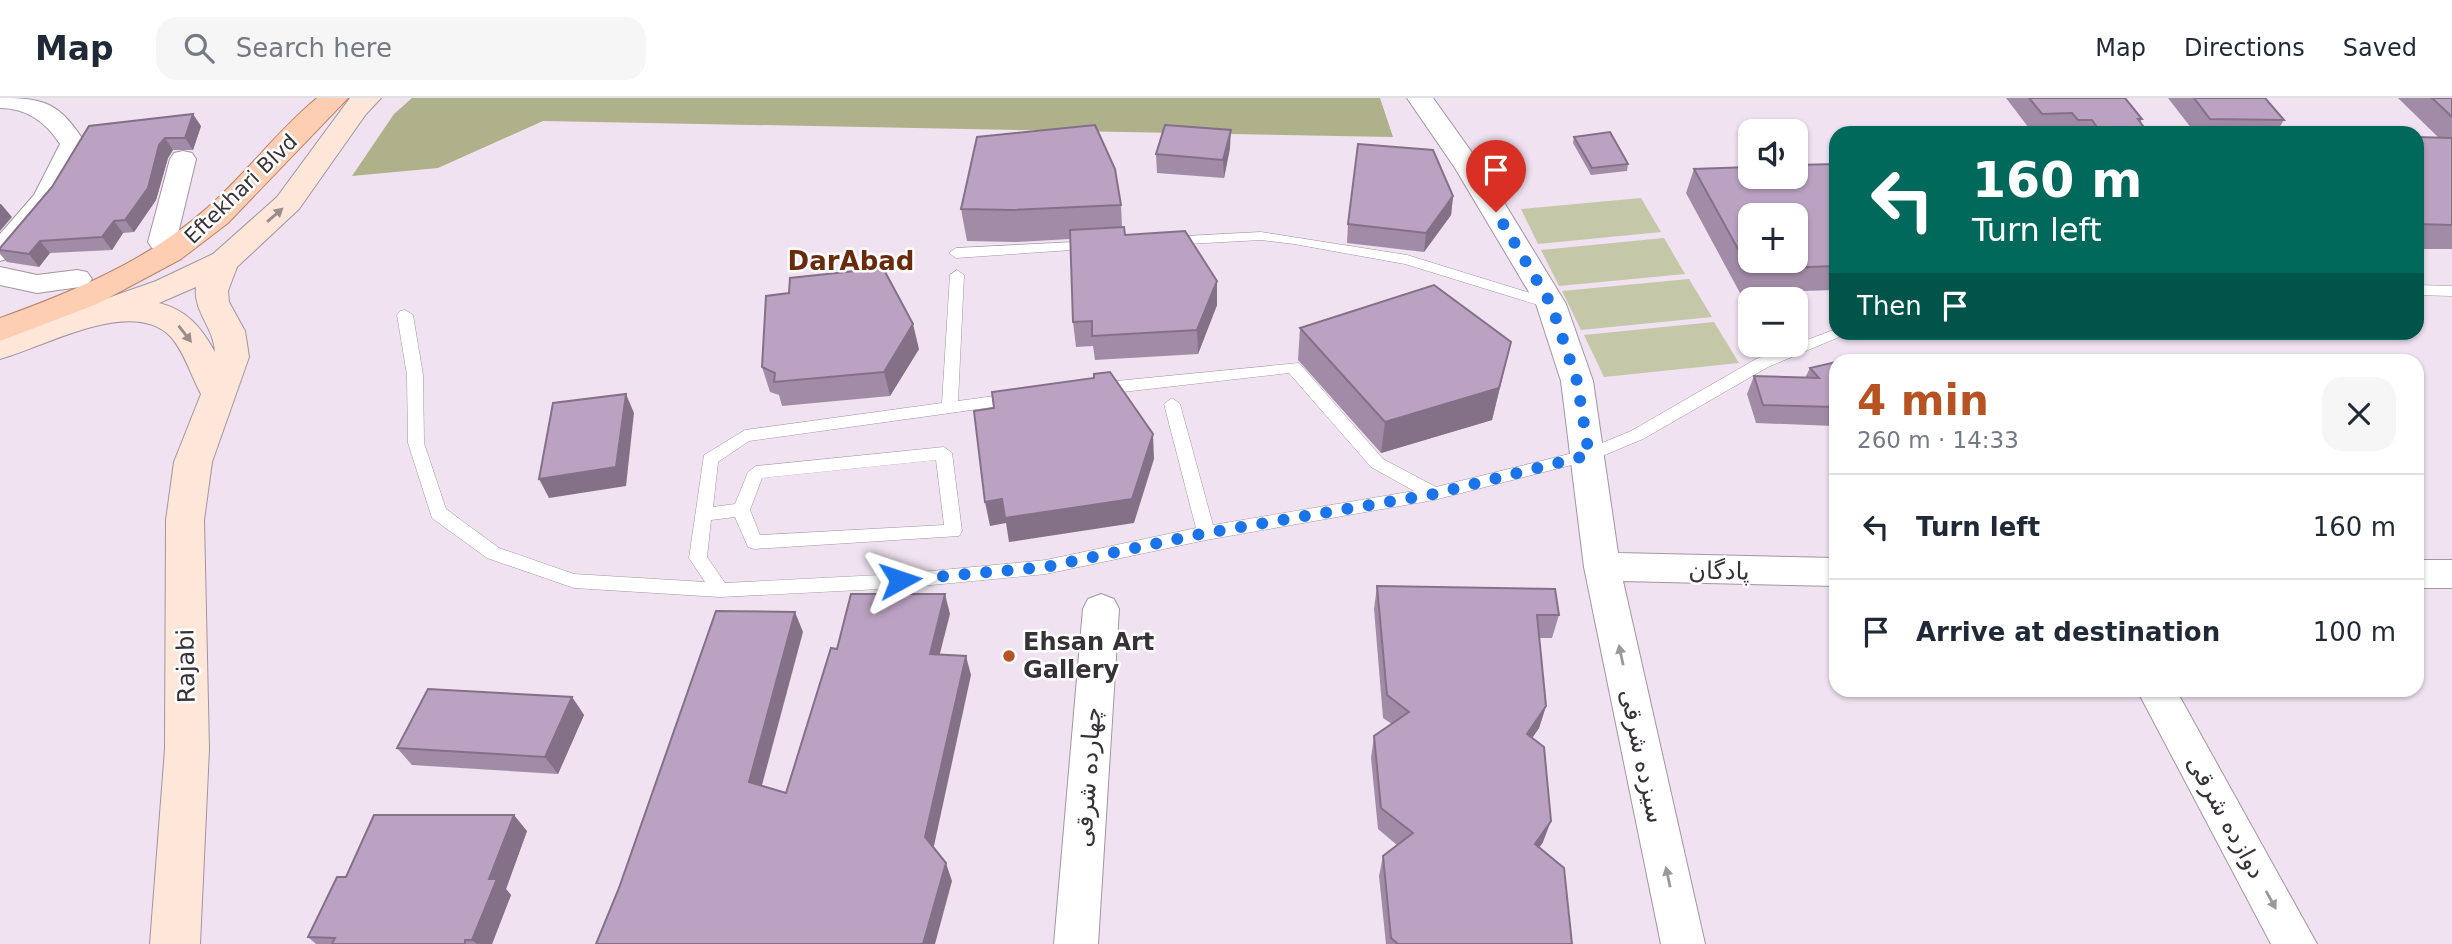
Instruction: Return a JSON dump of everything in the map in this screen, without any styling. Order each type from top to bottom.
[{"type":"main road","name":"Eftekhari Blvd","points":[[0,306],[143,254],[162,242],[216,192],[299,98]]},
{"type":"main road","points":[[0,330],[43,315],[180,248],[219,215],[334,98]]},
{"type":"main road","points":[[0,348],[168,288],[224,261],[288,203],[356,108],[368,98]]},
{"type":"main road","name":"Rajabi","points":[[175,944],[187,749],[185,520],[193,462],[232,356],[234,343],[216,312],[209,289],[212,277],[224,261]]},
{"type":"main road","points":[[78,322],[134,310],[150,310],[170,316],[188,334],[217,392]]},
{"type":"street","name":"سیزده شرقی","points":[[1420,98],[1469,168],[1551,304],[1577,381],[1602,567],[1683,944]]},
{"type":"street","points":[[0,100],[29,103],[61,123],[74,144],[46,198],[0,252]]},
{"type":"street","points":[[162,242],[183,159]]},
{"type":"street","points":[[0,276],[37,284],[77,279]]},
{"type":"street","name":"پادگان","points":[[1602,567],[1829,572]]},
{"type":"street","points":[[2424,575],[2452,575]]},
{"type":"street","name":"چهارده شرقی","points":[[1076,944],[1101,609]]},
{"type":"street","name":"دوازده شرقی","points":[[2160,697],[2295,944]]},
{"type":"lane","points":[[1150,242],[1261,236],[1294,240],[1407,260],[1551,304]]},
{"type":"lane","points":[[956,253],[1109,244]]},
{"type":"lane","points":[[950,407],[957,275]]},
{"type":"lane","points":[[2424,290],[2452,291]]},
{"type":"lane","points":[[405,315],[415,375],[416,443],[438,513],[493,553],[574,581],[720,590],[900,580],[1046,567],[1206,533],[1434,494],[1589,455],[1637,435],[1762,363],[1829,338]]},
{"type":"lane","points":[[1083,390],[1293,366],[1377,463],[1434,494]]},
{"type":"lane","points":[[720,590],[698,558],[710,459],[745,436],[1030,397]]},
{"type":"lane","points":[[1172,404],[1206,533]]},
{"type":"lane","points":[[944,453],[953,531],[754,542],[741,510],[756,472],[944,453]]},
{"type":"lane","points":[[703,515],[741,510]]},
{"type":"green space","points":[[412,98],[1380,98],[1393,137],[543,121],[438,168],[352,176],[394,114]]},
{"type":"green space","points":[[1641,198],[1661,232],[1538,244],[1521,209]]},
{"type":"green space","points":[[1664,238],[1685,274],[1559,286],[1541,250]]},
{"type":"green space","points":[[1689,279],[1712,317],[1581,330],[1562,291]]},
{"type":"green space","points":[[1714,322],[1739,363],[1604,377],[1584,335]]},
{"type":"building","points":[[2029,98],[2125,98],[2142,119],[2138,119],[2143,126],[2096,126],[2092,120],[2078,120],[2072,113],[2042,114]]},
{"type":"building","points":[[2194,98],[2265,98],[2284,120],[2210,119]]},
{"type":"building","points":[[2432,98],[2452,98],[2452,117]]},
{"type":"building","points":[[193,114],[185,138],[165,138],[159,145],[148,188],[125,220],[114,221],[102,237],[40,241],[29,254],[0,250],[52,187],[89,126]]},
{"type":"building","points":[[1095,125],[1115,169],[1121,205],[1013,210],[961,209],[977,137]]},
{"type":"building","points":[[1165,125],[1231,130],[1223,160],[1156,154]]},
{"type":"building","points":[[1610,132],[1628,164],[1592,168],[1574,137]]},
{"type":"building","points":[[2424,137],[2452,138],[2452,225],[2424,224]]},
{"type":"building","points":[[1358,144],[1433,150],[1453,196],[1426,233],[1348,224]]},
{"type":"building","points":[[1829,164],[1829,266],[1808,267],[1808,203],[1738,203],[1738,249],[1694,169],[1738,167],[1738,189],[1808,189],[1808,165]]},
{"type":"building","points":[[1124,227],[1125,235],[1185,231],[1217,281],[1197,330],[1092,336],[1092,321],[1073,322],[1070,230]]},
{"type":"building","points":[[883,268],[913,324],[884,372],[774,382],[775,373],[762,367],[766,296],[789,293],[790,278]]},
{"type":"building","points":[[1434,285],[1511,342],[1499,388],[1385,422],[1300,328]]},
{"type":"building","points":[[1829,364],[1829,407],[1763,405],[1754,376],[1819,378],[1810,368]]},
{"type":"building","points":[[1110,372],[1153,434],[1132,499],[1005,518],[1002,499],[985,502],[974,411],[994,408],[992,392],[1094,378],[1094,374]]},
{"type":"building","points":[[626,394],[616,467],[539,479],[553,403]]},
{"type":"building","points":[[1377,586],[1555,589],[1559,615],[1537,615],[1546,706],[1527,734],[1544,747],[1551,821],[1535,844],[1564,868],[1572,944],[1398,944],[1391,938],[1383,856],[1413,833],[1381,808],[1374,736],[1409,712],[1387,695]]},
{"type":"building","points":[[851,594],[945,594],[930,654],[966,656],[925,837],[946,863],[923,944],[596,944],[619,888],[716,611],[795,612],[749,782],[786,793],[831,648],[837,649]]},
{"type":"building","points":[[428,689],[572,697],[545,757],[397,748]]},
{"type":"building","points":[[374,815],[514,815],[489,879],[497,879],[472,940],[465,940],[465,944],[332,944],[335,938],[308,937],[337,877],[346,877]]},
{"type":"place","name":"Ehsan Art Gallery","points":[[1009,656]]},
{"type":"district","name":"DarAbad","points":[[851,261]]},
{"type":"route","points":[[900,580],[1046,567],[1206,533],[1434,494],[1589,455],[1577,381],[1551,304],[1496,212]]}]
